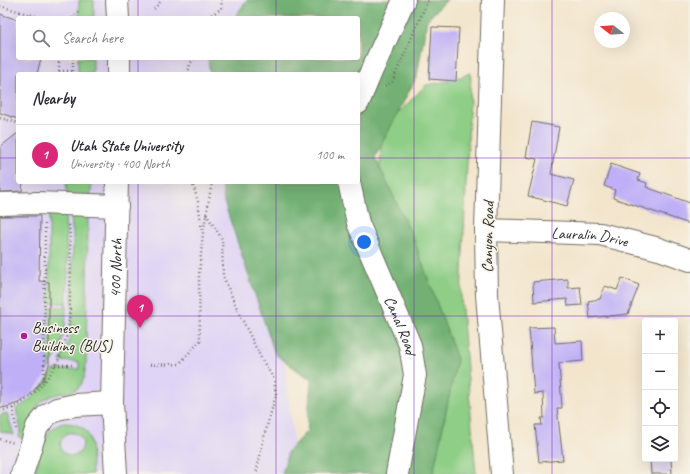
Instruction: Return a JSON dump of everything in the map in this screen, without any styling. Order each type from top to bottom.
[{"type":"street","points":[[117,0],[118,16]]},
{"type":"street","points":[[360,98],[404,0]]},
{"type":"street","name":"Canyon Road","points":[[493,0],[486,230],[487,295],[502,474]]},
{"type":"street","points":[[119,72],[120,60]]},
{"type":"street","name":"400 North","points":[[116,474],[112,403],[117,184]]},
{"type":"street","name":"Canal Road","points":[[349,184],[358,223],[410,345],[415,375],[397,474]]},
{"type":"street","points":[[0,204],[117,206]]},
{"type":"street","name":"Lauralin Drive","points":[[486,230],[600,234],[659,249],[690,260]]},
{"type":"street","points":[[22,474],[37,427],[47,415],[57,409],[75,405],[112,403]]},
{"type":"path","points":[[154,9],[162,0]]},
{"type":"path","points":[[210,16],[221,9],[224,0]]},
{"type":"path","points":[[0,6],[35,16]]},
{"type":"path","points":[[73,16],[81,10]]},
{"type":"path","points":[[59,60],[59,72]]},
{"type":"path","points":[[73,60],[73,72]]},
{"type":"path","points":[[188,72],[193,60]]},
{"type":"path","points":[[0,118],[16,122]]},
{"type":"path","points":[[193,184],[198,202],[199,217],[203,233]]},
{"type":"path","points":[[150,365],[179,364],[200,341],[199,275],[203,233],[212,184]]},
{"type":"path","points":[[0,411],[13,408],[27,399],[44,381],[56,365],[61,355],[67,335],[70,309],[69,218],[56,204]]},
{"type":"path","points":[[44,381],[56,204]]},
{"type":"path","points":[[206,214],[222,239],[223,276],[262,360],[274,379],[276,395],[264,433],[256,474]]},
{"type":"path","points":[[56,365],[74,365]]},
{"type":"path","points":[[11,449],[16,428],[13,408]]},
{"type":"shaded area","points":[[0,0],[303,0],[297,16],[16,16],[16,60],[279,60],[275,72],[16,72],[16,184],[265,184],[297,474],[0,474]]},
{"type":"green space","points":[[79,0],[94,0],[94,16],[79,16]]},
{"type":"green space","points":[[247,0],[447,0],[427,20],[417,76],[375,157],[414,240],[457,359],[433,474],[282,474],[288,451],[307,431],[311,380],[275,354],[224,202],[222,184],[360,184],[360,72],[210,72],[208,60],[360,60],[360,16],[235,16]]},
{"type":"green space","points":[[78,60],[93,60],[93,72],[78,72]]},
{"type":"green space","points":[[471,73],[461,298],[476,474],[416,474],[378,200],[382,129],[426,85],[449,81]]},
{"type":"green space","points":[[92,184],[88,219],[86,362],[84,376],[82,383],[77,389],[51,396],[41,402],[36,409],[23,438],[19,437],[21,430],[16,409],[33,397],[54,370],[79,369],[79,362],[60,361],[69,341],[72,316],[73,235],[66,185]]},
{"type":"green space","points":[[49,212],[65,214],[68,274],[65,331],[58,352],[44,376],[49,307],[66,307],[65,303],[49,303]]},
{"type":"green space","points":[[7,413],[14,435],[0,431],[0,415]]},
{"type":"green space","points":[[63,423],[74,424],[82,427],[87,433],[90,439],[91,447],[92,474],[35,474],[40,451],[46,437],[56,426]],"holes":[[[68,433],[77,434],[83,441],[82,450],[75,456],[66,454],[61,448],[62,440]]]},
{"type":"building","points":[[0,14],[16,19],[16,60],[40,60],[38,72],[16,72],[16,118],[0,113]]},
{"type":"building","points":[[432,27],[459,28],[456,81],[429,79]]},
{"type":"building","points":[[532,122],[559,127],[551,174],[574,180],[567,206],[528,196],[537,159],[526,157]]},
{"type":"building","points":[[16,135],[16,184],[23,184],[22,191],[0,192],[0,147]]},
{"type":"building","points":[[611,164],[640,174],[638,180],[647,183],[646,187],[690,203],[690,224],[613,198],[615,190],[604,186]]},
{"type":"building","name":"Business Building (BUS)","points":[[0,216],[40,216],[39,281],[49,282],[49,365],[44,378],[27,398],[18,403],[0,408]]},
{"type":"building","points":[[622,278],[639,285],[628,314],[590,318],[588,301],[600,299],[605,286],[617,290]]},
{"type":"building","points":[[568,279],[568,288],[580,287],[582,305],[568,306],[567,299],[534,302],[533,282]]},
{"type":"building","points":[[554,327],[555,343],[582,341],[583,361],[559,363],[562,408],[557,408],[563,460],[539,462],[535,425],[542,425],[541,418],[544,418],[543,393],[534,394],[529,328]]},
{"type":"building","points":[[650,462],[671,462],[672,474],[651,474]]},
{"type":"place","name":"Utah State University","points":[[140,328]]},
{"type":"place","name":"Business Building (BUS)","points":[[24,336]]}]
